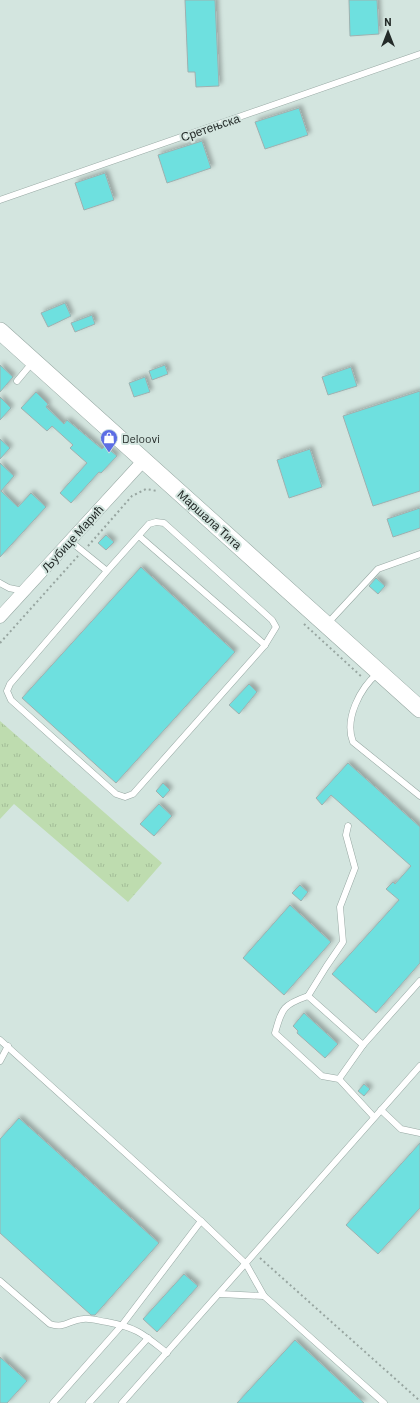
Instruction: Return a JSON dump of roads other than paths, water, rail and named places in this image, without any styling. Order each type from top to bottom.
[{"type":"main road","name":"Маршала Тита","points":[[0,331],[420,709]]},
{"type":"street","name":"Љубице Марић","points":[[0,617],[144,460]]},
{"type":"lane","name":"Сретењска","points":[[0,200],[420,54]]},
{"type":"lane","points":[[16,381],[34,361]]},
{"type":"lane","points":[[156,522],[164,523],[272,620],[276,627],[266,644],[133,794],[125,798],[116,794],[11,700],[7,691],[10,684],[139,536],[149,524],[156,522]]},
{"type":"lane","points":[[139,536],[266,644]]},
{"type":"lane","points":[[70,541],[107,571]]},
{"type":"lane","points":[[327,624],[378,569],[420,554]]},
{"type":"lane","points":[[0,583],[9,588],[24,591]]},
{"type":"lane","points":[[379,672],[367,682],[359,696],[351,723],[350,733],[353,742],[366,750],[420,796]]},
{"type":"lane","points":[[348,826],[346,835],[355,868],[340,907],[343,942],[326,966],[308,996],[293,1001],[282,1010],[275,1034],[322,1076],[340,1079],[374,1117]]},
{"type":"lane","points":[[340,1079],[363,1045],[420,981]]},
{"type":"lane","points":[[308,996],[363,1045]]},
{"type":"lane","points":[[0,1040],[201,1221],[246,1264],[264,1296],[384,1403]]},
{"type":"lane","points":[[0,1061],[8,1046]]},
{"type":"lane","points":[[122,1403],[220,1294],[420,1066]]},
{"type":"lane","points":[[381,1110],[401,1129],[420,1133]]},
{"type":"lane","points":[[53,1403],[122,1325],[201,1221]]},
{"type":"lane","points":[[0,1281],[50,1324],[57,1326],[66,1325],[81,1319],[90,1319],[132,1327],[166,1353]]},
{"type":"lane","points":[[220,1294],[264,1296]]},
{"type":"lane","points":[[89,1403],[148,1338]]},
{"type":"place","name":"Deloovi","points":[[109,453]]}]
